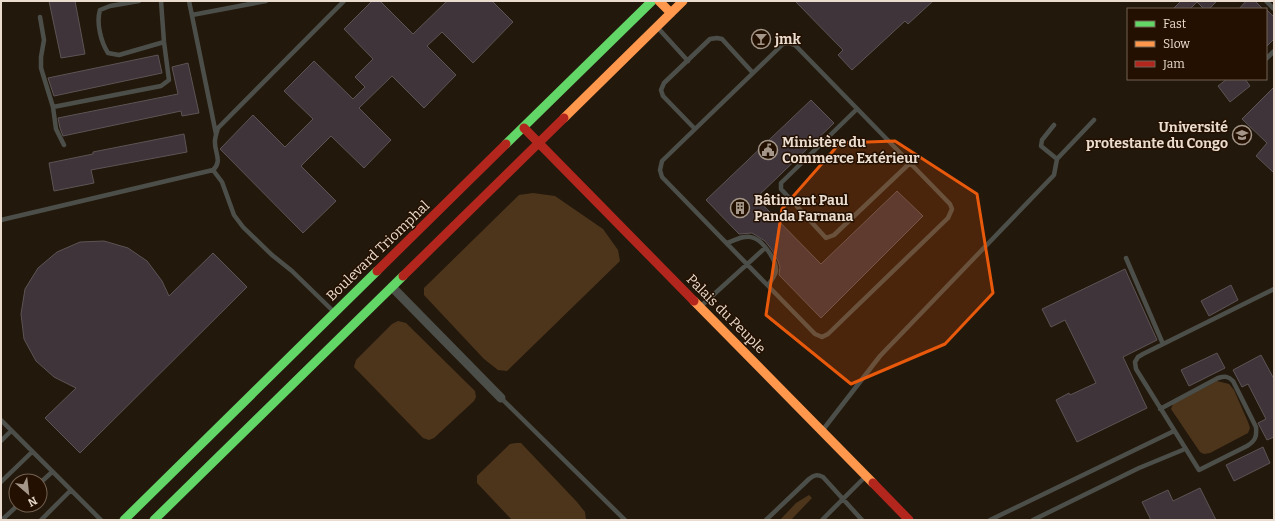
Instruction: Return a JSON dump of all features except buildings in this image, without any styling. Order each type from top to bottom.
[{"type":"main road","name":"Boulevard Triomphal","points":[[124,520],[652,1]]},
{"type":"main road","points":[[659,1],[671,13]]},
{"type":"main road","points":[[154,520],[683,1]]},
{"type":"main road","name":"Palais du Peuple","points":[[524,128],[909,520]]},
{"type":"street","points":[[392,287],[501,398]]},
{"type":"lane","points":[[139,1],[110,6],[100,10],[98,17],[106,50],[108,53],[119,55],[164,42]]},
{"type":"lane","points":[[53,107],[161,86],[169,80],[161,1]]},
{"type":"lane","points":[[1,220],[213,170],[217,166],[219,160],[216,148],[216,134],[189,1]]},
{"type":"lane","points":[[192,15],[266,1]]},
{"type":"lane","points":[[216,134],[218,128],[268,80],[344,1]]},
{"type":"lane","points":[[1266,1],[1274,9]]},
{"type":"lane","points":[[40,17],[44,40],[41,68],[53,107],[56,129],[64,145]]},
{"type":"lane","points":[[657,27],[688,61]]},
{"type":"lane","points":[[695,129],[663,96],[661,90],[664,83],[710,39],[717,38],[722,39],[753,73]]},
{"type":"lane","points":[[789,43],[795,45],[950,204],[952,209],[948,218],[828,334],[822,337],[815,334],[662,177],[660,170],[662,161],[753,73],[783,44],[789,43]]},
{"type":"lane","points":[[857,109],[781,183],[781,189],[826,238],[834,235],[910,163]]},
{"type":"lane","points":[[822,431],[880,356],[1054,175],[1057,159],[1094,120]]},
{"type":"lane","points":[[1054,125],[1042,140],[1041,146],[1057,159]]},
{"type":"lane","points":[[213,170],[222,182],[234,215],[243,226],[267,250],[292,271],[334,313]]},
{"type":"lane","points":[[727,243],[742,237],[754,238],[765,248],[775,261],[776,272],[768,285]]},
{"type":"lane","points":[[700,308],[765,248]]},
{"type":"lane","points":[[1126,258],[1163,344]]},
{"type":"lane","points":[[1160,409],[1218,378],[1224,376],[1229,377],[1233,381],[1256,427],[1257,435],[1254,441],[1199,470],[1160,409],[1135,365],[1138,357],[1274,289]]},
{"type":"lane","points":[[501,398],[625,520]]},
{"type":"lane","points":[[1,420],[101,520]]},
{"type":"lane","points":[[1,440],[11,430]]},
{"type":"lane","points":[[990,520],[1174,431]]},
{"type":"lane","points":[[1033,520],[1139,468],[1185,449]]},
{"type":"lane","points":[[1,482],[32,452]]},
{"type":"lane","points":[[48,476],[52,472]]},
{"type":"lane","points":[[766,520],[815,475],[823,477],[862,520]]},
{"type":"lane","points":[[822,520],[866,476]]},
{"type":"lane","points":[[41,520],[71,490]]},
{"type":"lane","points":[[2,520],[9,513]]},
{"type":"highlighted area","points":[[895,141],[977,194],[993,293],[945,344],[851,384],[766,315],[782,209],[840,143]]},
{"type":"shaded area","points":[[533,193],[555,196],[603,229],[618,250],[620,261],[507,371],[498,370],[484,359],[424,295],[424,288],[519,195]]},
{"type":"shaded area","points":[[398,321],[406,323],[475,391],[476,397],[474,401],[434,438],[429,440],[423,438],[354,367],[356,360],[392,324]]},
{"type":"shaded area","points":[[1217,381],[1229,384],[1234,390],[1250,428],[1248,433],[1210,453],[1204,454],[1200,452],[1171,409],[1173,404]]},
{"type":"shaded area","points":[[521,443],[577,502],[585,512],[586,520],[512,520],[477,483],[477,476],[510,444]]},
{"type":"shaded area","points":[[809,495],[812,498],[791,520],[780,520],[796,503]]},
{"type":"traffic: fast","points":[[506,144],[652,1]]},
{"type":"traffic: fast","points":[[124,520],[377,271]]},
{"type":"traffic: fast","points":[[154,520],[403,276]]},
{"type":"traffic: slow","points":[[659,1],[671,13]]},
{"type":"traffic: slow","points":[[564,118],[683,1]]},
{"type":"traffic: slow","points":[[694,301],[873,483]]},
{"type":"traffic: jam","points":[[403,276],[564,118]]},
{"type":"traffic: jam","points":[[524,128],[694,301]]},
{"type":"traffic: jam","points":[[377,271],[506,144]]},
{"type":"traffic: jam","points":[[873,483],[909,520]]},
{"type":"place","name":"jmk","points":[[761,39]]},
{"type":"place","name":"Université protestante du Congo","points":[[1242,135]]},
{"type":"place","name":"Ministère du Commerce Extérieur","points":[[768,150]]},
{"type":"place","name":"Bâtiment Paul Panda Farnana","points":[[740,208]]}]
